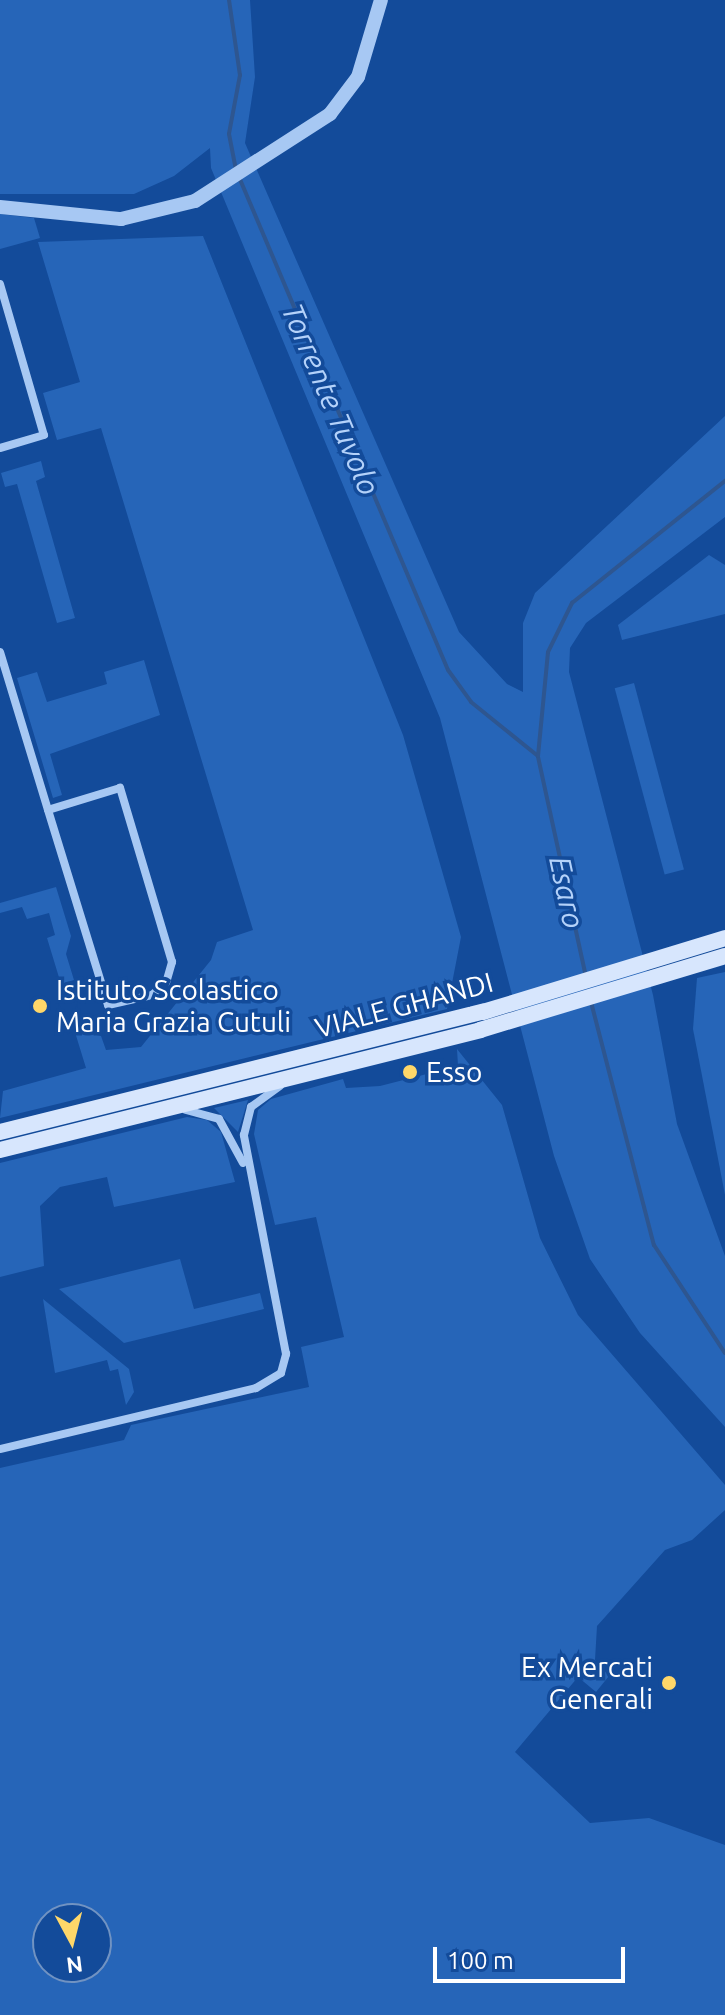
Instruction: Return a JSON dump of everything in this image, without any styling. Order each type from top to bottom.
[{"type":"main road","name":"VIALE GHANDI","points":[[0,1150],[138,1116],[725,938]]},
{"type":"main road","name":"VIALE GHANDI","points":[[0,1132],[316,1062],[725,956]]},
{"type":"street","points":[[0,207],[121,219],[195,201],[274,156],[330,114],[358,77],[381,0]]},
{"type":"street","points":[[0,284],[44,435],[0,448]]},
{"type":"street","points":[[0,652],[48,810],[108,1005],[152,995],[166,983],[172,962],[120,788],[48,810]]},
{"type":"street","points":[[248,1174],[249,1109],[263,1095],[316,1062]]},
{"type":"street","points":[[0,1449],[256,1388],[281,1373],[286,1354],[248,1174],[231,1133],[212,1114],[138,1116]]},
{"type":"shaded area","points":[[0,0],[250,0],[255,77],[245,143],[459,632],[507,684],[523,692],[523,623],[535,593],[725,416],[725,517],[586,623],[570,648],[569,672],[653,995],[677,1124],[725,1256],[725,1427],[640,1333],[590,1259],[554,1156],[440,718],[211,168],[210,148],[174,176],[134,194],[0,194]]},
{"type":"shaded area","points":[[0,214],[34,218],[40,238],[0,249]]},
{"type":"shaded area","points":[[203,236],[403,735],[461,937],[447,1009],[0,1118],[3,1091],[86,1068],[74,1029],[101,1036],[106,1050],[141,1047],[211,960],[217,942],[253,930],[101,428],[57,440],[43,393],[80,382],[38,242]]},
{"type":"shaded area","points":[[41,461],[45,477],[36,481],[75,618],[57,623],[17,484],[5,487],[1,473]]},
{"type":"shaded area","points":[[709,555],[725,565],[725,614],[622,640],[618,625]]},
{"type":"shaded area","points":[[144,660],[160,715],[50,754],[62,795],[53,798],[17,678],[37,672],[47,702],[107,684],[104,672]]},
{"type":"shaded area","points":[[634,683],[684,869],[665,875],[615,688]]},
{"type":"shaded area","points":[[56,887],[71,936],[66,954],[74,980],[61,984],[47,938],[55,935],[49,913],[27,919],[22,907],[0,913],[0,903]]},
{"type":"shaded area","points":[[725,972],[725,1195],[693,1029],[697,978]]},
{"type":"shaded area","points":[[457,1049],[502,1105],[540,1238],[578,1315],[725,1485],[725,1510],[692,1540],[665,1550],[597,1626],[595,1660],[609,1676],[596,1692],[578,1677],[515,1752],[590,1823],[649,1818],[725,1845],[725,2015],[0,2015],[0,1468],[124,1440],[131,1425],[309,1387],[301,1347],[344,1337],[316,1217],[275,1225],[254,1134],[258,1110],[271,1099],[343,1079],[346,1088],[380,1086],[458,1066]]},
{"type":"shaded area","points":[[248,1100],[238,1132],[214,1108]]},
{"type":"shaded area","points":[[187,1117],[207,1120],[221,1132],[235,1182],[114,1207],[107,1177],[60,1187],[40,1206],[44,1266],[0,1277],[0,1163]]},
{"type":"shaded area","points":[[180,1259],[194,1309],[260,1293],[264,1309],[124,1343],[59,1289]]},
{"type":"shaded area","points":[[43,1299],[129,1369],[134,1392],[126,1405],[118,1369],[110,1371],[107,1360],[55,1373]]},
{"type":"waterway","name":"Torrente Tuvolo","points":[[229,0],[240,75],[229,134],[236,169]]},
{"type":"waterway","name":"Torrente Tuvolo","points":[[239,177],[448,670],[471,702],[538,756]]},
{"type":"waterway","name":"Esaro","points":[[586,977],[538,756],[548,652],[572,603],[725,481]]},
{"type":"waterway","name":"Esaro","points":[[591,1002],[654,1245],[725,1353]]},
{"type":"place","name":"Istituto Scolastico Maria Grazia Cutuli","points":[[40,1006]]},
{"type":"place","name":"Esso","points":[[410,1072]]},
{"type":"place","name":"Ex Mercati Generali","points":[[669,1683]]}]
